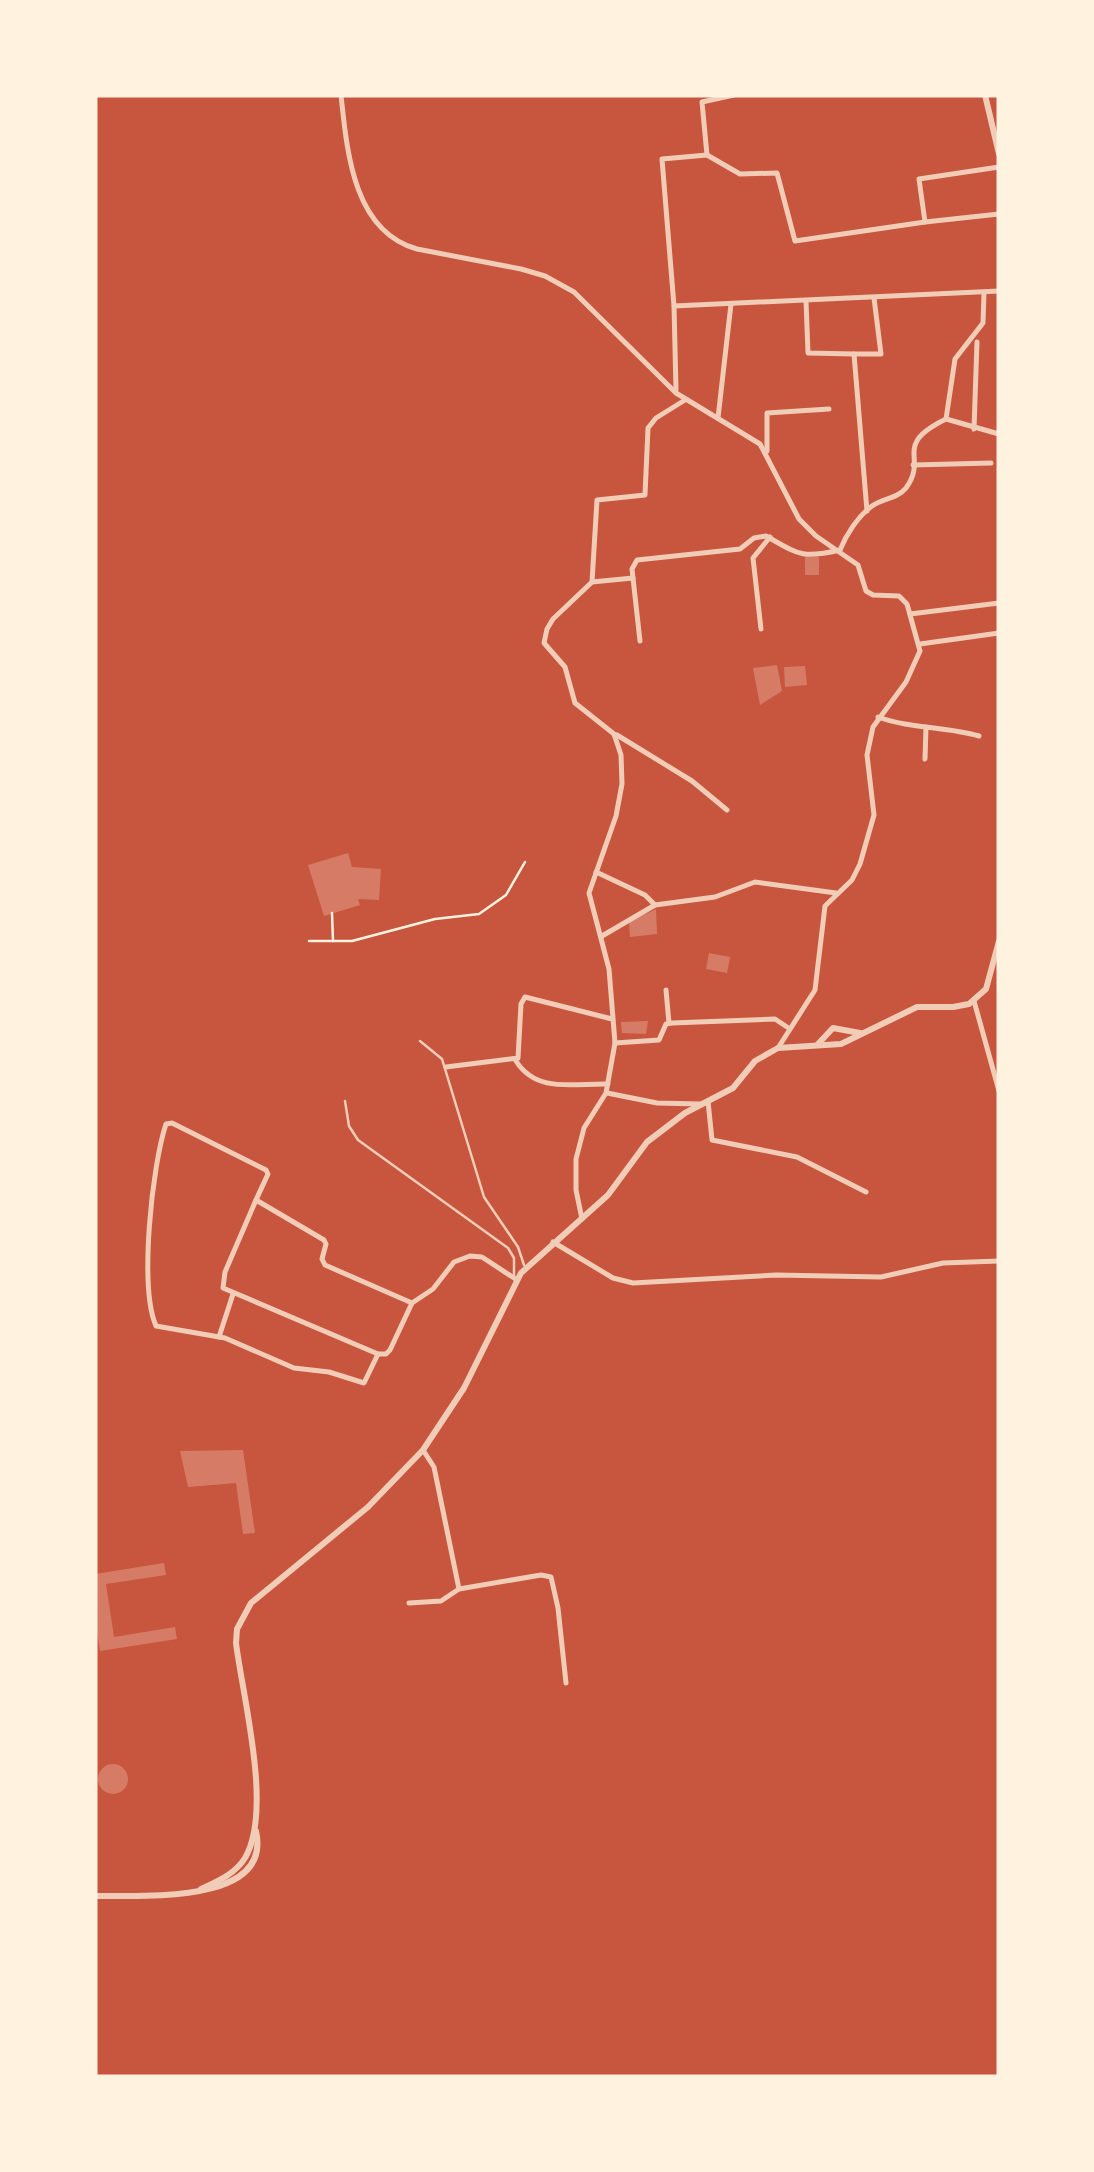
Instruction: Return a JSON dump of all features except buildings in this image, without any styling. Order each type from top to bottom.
[{"type":"street","points":[[341,95],[350,167],[375,221],[386,235],[398,244],[521,269],[562,284],[589,304],[676,393],[752,436],[767,454],[800,520],[860,568],[866,592],[904,598],[920,644],[906,682],[878,717],[867,755],[874,816],[858,870],[823,914],[814,990],[778,1048]]},
{"type":"street","points":[[707,154],[702,102],[734,95]]},
{"type":"street","points":[[985,95],[999,154]]},
{"type":"street","points":[[676,393],[674,306],[662,159],[707,154],[740,174],[777,173],[795,241],[999,214]]},
{"type":"street","points":[[925,222],[920,180],[999,167]]},
{"type":"street","points":[[674,306],[999,291]]},
{"type":"street","points":[[840,550],[849,531],[867,511],[902,493],[910,481],[919,436],[946,419],[955,359],[986,318],[984,293]]},
{"type":"street","points":[[806,300],[808,353],[881,354],[874,298]]},
{"type":"street","points":[[718,418],[731,304]]},
{"type":"street","points":[[974,429],[977,342]]},
{"type":"street","points":[[854,354],[867,511]]},
{"type":"street","points":[[592,582],[596,500],[645,495],[648,428],[656,418],[685,400]]},
{"type":"street","points":[[767,454],[767,413],[829,409]]},
{"type":"street","points":[[946,419],[999,434]]},
{"type":"street","points":[[912,465],[992,463]]},
{"type":"street","points":[[640,640],[632,565],[637,560],[740,548],[760,536],[770,537],[798,555],[840,550]]},
{"type":"street","points":[[761,629],[753,558],[770,537]]},
{"type":"street","points":[[633,578],[592,582],[553,619],[544,643],[564,667],[575,703],[614,734],[674,769],[727,810]]},
{"type":"street","points":[[910,614],[999,603]]},
{"type":"street","points":[[920,644],[999,633]]},
{"type":"street","points":[[878,717],[906,726],[946,728],[979,736]]},
{"type":"street","points":[[925,759],[926,727]]},
{"type":"street","points":[[582,1220],[576,1190],[576,1159],[584,1128],[606,1093],[614,1043],[602,936],[589,893],[612,828],[622,784],[621,756],[614,734]]},
{"type":"street","points":[[596,872],[645,895],[655,905]]},
{"type":"street","points":[[602,936],[655,905],[715,897],[755,882],[836,893]]},
{"type":"street","points":[[95,1896],[159,1895],[228,1885],[250,1867],[258,1847],[258,1798],[236,1644],[242,1614],[263,1591],[368,1507],[422,1450],[464,1388],[515,1279],[525,1268],[618,1184],[641,1148],[665,1126],[734,1088],[755,1061],[778,1048],[841,1044],[917,1007],[960,1007],[974,1001],[986,989],[999,942]]},
{"type":"street","points":[[614,1043],[659,1040],[669,1023],[666,990]]},
{"type":"street","points":[[446,1068],[516,1060],[520,1055],[523,998],[613,1020]]},
{"type":"street","points":[[974,1001],[999,1091]]},
{"type":"street","points":[[669,1023],[775,1020],[788,1028]]},
{"type":"street","points":[[818,1044],[833,1028],[860,1033]]},
{"type":"street","points":[[516,1060],[528,1077],[542,1083],[608,1084]]},
{"type":"street","points":[[606,1093],[657,1102],[706,1102]]},
{"type":"street","points":[[706,1102],[712,1140],[797,1157],[866,1192]]},
{"type":"street","points":[[378,1354],[364,1383],[329,1372],[294,1368],[219,1337],[156,1326],[152,1317],[152,1198],[166,1124],[172,1123],[268,1174],[222,1280],[223,1288],[234,1294],[386,1354],[412,1304],[433,1289],[450,1265],[470,1256],[488,1259],[515,1279]]},
{"type":"street","points":[[256,1200],[324,1240],[325,1265],[412,1304]]},
{"type":"street","points":[[553,1242],[613,1278],[633,1283],[776,1275],[881,1276],[943,1264],[999,1261]]},
{"type":"street","points":[[219,1337],[234,1294]]},
{"type":"street","points":[[422,1450],[434,1466],[459,1590]]},
{"type":"street","points":[[409,1603],[446,1600],[459,1590],[551,1577],[566,1682]]},
{"type":"lane","points":[[420,1041],[436,1052],[446,1068],[484,1198],[521,1252],[525,1268]]},
{"type":"lane","points":[[345,1101],[349,1126],[358,1140],[508,1248],[514,1258],[515,1279]]},
{"type":"path","points":[[308,941],[352,941],[435,920],[480,914],[506,894],[525,862]]},
{"type":"path","points":[[332,913],[333,942]]}]
